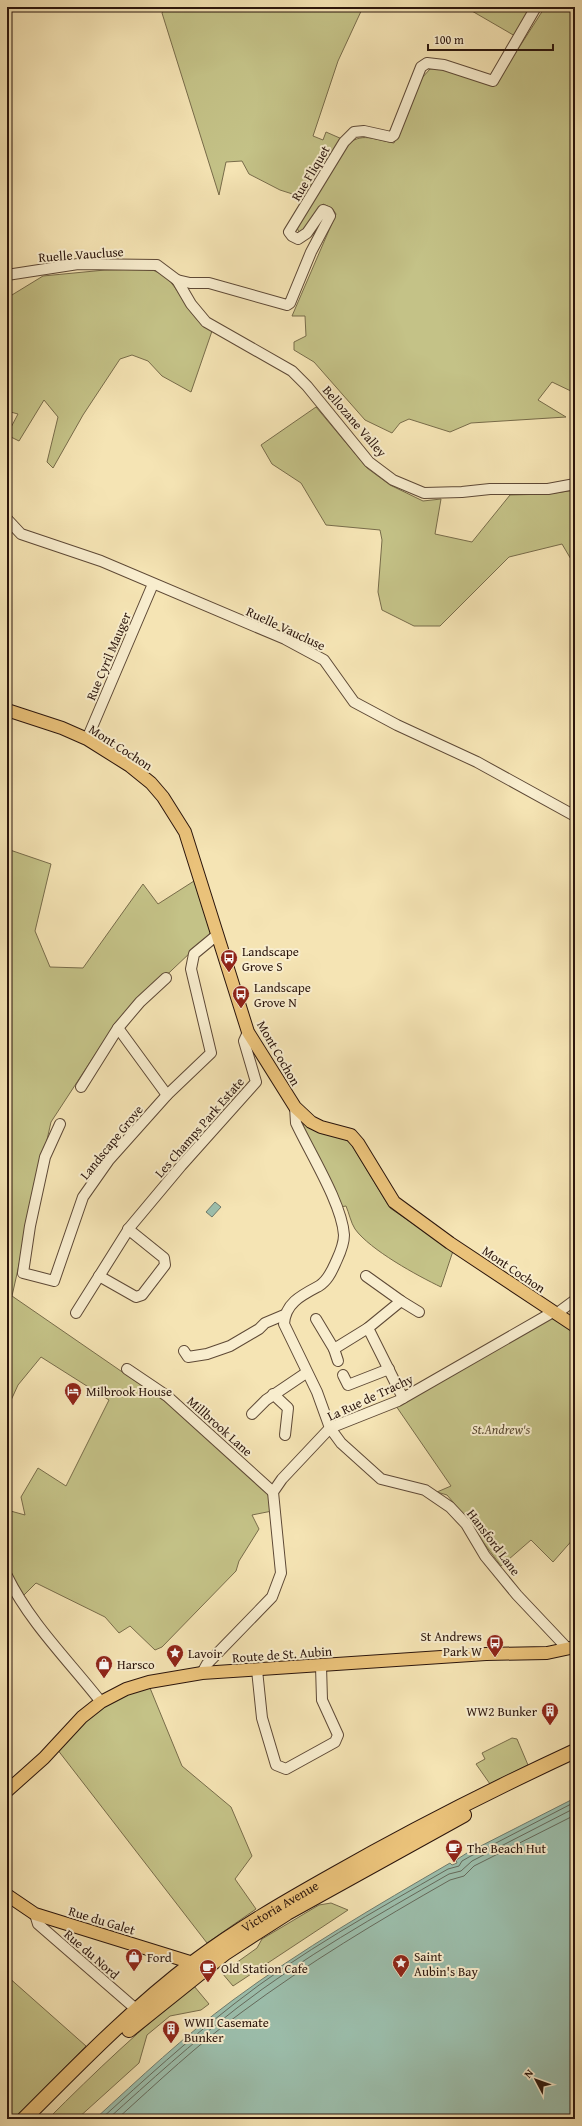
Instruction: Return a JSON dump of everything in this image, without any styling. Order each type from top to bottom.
[{"type":"highway","name":"Victoria Avenue","points":[[24,2119],[87,2056],[137,2010],[199,1966],[265,1913],[364,1857],[492,1790],[575,1751]]},
{"type":"highway","name":"Victoria Avenue","points":[[37,2119],[89,2066],[199,1966],[287,1913],[488,1802],[575,1760]]},
{"type":"main road","name":"Mont Cochon","points":[[7,710],[62,728],[87,739],[130,766],[151,783],[163,797],[185,832],[248,1032],[295,1107],[311,1122],[320,1127],[351,1135],[358,1143],[394,1202],[450,1243],[575,1326]]},
{"type":"main road","name":"Route de St. Aubin","points":[[7,1791],[44,1758],[82,1718],[101,1702],[126,1688],[149,1682],[202,1673],[486,1654],[547,1653],[572,1648]]},
{"type":"main road","name":"Rue du Galet","points":[[7,1895],[35,1914],[199,1966]]},
{"type":"street","name":"Rue Fliquet","points":[[177,280],[190,283],[209,283],[287,305],[290,303],[311,252],[330,216],[328,212],[323,210],[307,233],[298,239],[292,236],[289,232],[344,142],[354,132],[364,131],[391,137],[394,135],[422,67],[427,63],[444,65],[493,81],[536,7]]},
{"type":"street","name":"Ruelle Vaucluse","points":[[7,274],[78,264],[156,265]]},
{"type":"street","name":"Bellozane Valley","points":[[156,265],[177,280],[191,304],[206,322],[292,371],[307,386],[369,462],[393,480],[424,493],[462,492],[490,489],[548,490],[575,484]]},
{"type":"street","name":"Ruelle Vaucluse","points":[[7,519],[21,534],[101,561],[285,639],[324,660],[354,702],[397,725],[477,762],[575,816]]},
{"type":"street","name":"Rue Cyril Mauger","points":[[87,739],[153,584]]},
{"type":"street","name":"Landscape Grove","points":[[60,1124],[45,1157],[32,1218],[23,1273],[54,1282],[83,1197],[109,1160],[167,1095],[211,1053],[190,969],[194,954],[217,935]]},
{"type":"street","points":[[81,1087],[118,1028],[140,1002],[166,978]]},
{"type":"street","points":[[118,1028],[167,1095]]},
{"type":"street","name":"Les Champs Park Estate","points":[[76,1314],[128,1229],[181,1166],[256,1082],[244,1041],[248,1032]]},
{"type":"street","points":[[184,1351],[188,1357],[207,1354],[230,1346],[259,1330],[265,1323],[284,1315],[295,1299],[322,1284],[330,1275],[342,1249],[344,1236],[338,1209],[296,1123],[295,1107]]},
{"type":"street","points":[[100,1276],[136,1297],[142,1295],[165,1265],[164,1258],[128,1229]]},
{"type":"street","points":[[366,1276],[419,1312]]},
{"type":"street","points":[[555,1313],[575,1300]]},
{"type":"street","points":[[334,1350],[368,1328],[401,1301]]},
{"type":"street","name":"La Rue de Trachy","points":[[273,1492],[282,1479],[330,1428],[403,1398],[555,1313]]},
{"type":"street","name":"Hansford Lane","points":[[284,1315],[284,1324],[306,1373],[317,1392],[330,1428],[341,1444],[381,1478],[425,1490],[450,1507],[466,1524],[486,1556],[517,1594],[572,1648]]},
{"type":"street","points":[[316,1319],[334,1350],[338,1361]]},
{"type":"street","points":[[368,1328],[403,1398]]},
{"type":"street","name":"Millbrook Lane","points":[[127,1369],[167,1396],[273,1492]]},
{"type":"street","points":[[343,1375],[348,1385],[389,1369]]},
{"type":"street","points":[[252,1414],[273,1394],[306,1373]]},
{"type":"street","points":[[273,1394],[288,1408],[285,1435]]},
{"type":"street","points":[[202,1673],[207,1664],[272,1597],[281,1573],[280,1548],[273,1492]]},
{"type":"street","points":[[7,1576],[18,1600],[101,1702]]},
{"type":"street","points":[[257,1670],[262,1718],[276,1765],[286,1769],[335,1742],[338,1735],[322,1700],[321,1666]]},
{"type":"street","name":"Rue du Nord","points":[[35,1914],[38,1924],[137,2010]]},
{"type":"green space","points":[[165,7],[363,7],[338,61],[313,136],[323,140],[326,132],[342,139],[305,198],[280,190],[249,174],[242,161],[226,162],[219,195],[162,13]]},
{"type":"green space","points":[[465,7],[533,7],[515,36]]},
{"type":"green space","points":[[545,7],[575,7],[575,393],[552,382],[538,400],[566,417],[471,423],[450,432],[409,419],[400,423],[392,433],[365,420],[314,362],[294,350],[294,342],[306,336],[305,316],[292,316],[336,214],[332,208],[323,204],[305,228],[299,232],[297,228],[346,146],[352,141],[363,138],[394,143],[421,79],[430,69],[442,68],[495,85]]},
{"type":"green space","points":[[105,270],[151,270],[164,276],[171,283],[195,317],[212,331],[191,392],[162,376],[148,361],[132,355],[120,359],[83,415],[53,468],[47,462],[58,417],[44,400],[19,441],[7,435],[18,414],[7,411],[7,370],[10,366],[7,335],[7,298],[43,276]]},
{"type":"green space","points":[[316,407],[367,468],[390,485],[423,501],[441,499],[435,534],[472,542],[510,495],[548,494],[575,490],[575,566],[562,544],[509,557],[440,626],[414,626],[382,610],[378,592],[382,540],[380,530],[326,525],[301,483],[272,464],[261,445]]},
{"type":"green space","points":[[7,846],[10,850],[51,864],[35,931],[50,967],[83,968],[143,884],[158,904],[194,881],[211,933],[115,1024],[51,1122],[12,1296],[192,1420],[269,1493],[272,1511],[252,1515],[259,1529],[239,1561],[236,1571],[162,1647],[155,1650],[130,1626],[119,1633],[105,1617],[36,1583],[22,1597],[7,1572],[7,1510],[25,1515],[21,1497],[38,1468],[66,1486],[109,1400],[41,1357],[18,1385],[7,1409]]},
{"type":"green space","points":[[304,1123],[316,1131],[332,1134],[350,1142],[390,1208],[453,1251],[441,1287],[383,1254],[362,1237],[355,1229],[346,1206],[340,1207],[303,1128]]},
{"type":"green space","name":"St.Andrew's","points":[[552,1316],[575,1331],[575,1537],[553,1562],[531,1540],[501,1566],[447,1495],[437,1492],[451,1486],[396,1406]]},
{"type":"green space","points":[[150,1688],[182,1766],[231,1807],[252,1856],[235,1879],[256,1909],[207,1943],[57,1749],[94,1713],[120,1696]]},
{"type":"green space","points":[[512,1738],[517,1739],[528,1765],[490,1784],[476,1764],[485,1759],[482,1753]]},
{"type":"green space","points":[[331,1903],[348,1910],[233,1986],[222,1973],[257,1948],[262,1939],[319,1905]]},
{"type":"green space","points":[[7,1976],[86,2046],[14,2119],[7,2119]]},
{"type":"green space","points":[[194,1986],[209,2004],[201,2010],[170,2016],[147,2035],[139,2063],[77,2119],[48,2119],[119,2050]]},
{"type":"water","points":[[215,1202],[221,1207],[212,1217],[206,1212]]},
{"type":"water","name":"Saint Aubin's Bay","points":[[575,1798],[575,2119],[95,2119],[197,2028],[259,1981],[340,1928],[422,1879],[450,1863],[452,1865],[457,1863],[456,1860],[467,1853]]},
{"type":"place","name":"Landscape Grove S","points":[[229,973]]},
{"type":"place","name":"Landscape Grove N","points":[[241,1009]]},
{"type":"place","name":"Milbrook House","points":[[73,1406]]},
{"type":"place","name":"St Andrews Park W","points":[[495,1658]]},
{"type":"place","name":"Lavoir","points":[[175,1668]]},
{"type":"place","name":"Harsco","points":[[104,1679]]},
{"type":"place","name":"WW2 Bunker","points":[[550,1726]]},
{"type":"place","name":"The Beach Hut","points":[[454,1863]]},
{"type":"place","name":"Ford","points":[[134,1972]]},
{"type":"place","name":"Saint Aubin's Bay","points":[[401,1978]]},
{"type":"place","name":"Old Station Cafe","points":[[208,1983]]},
{"type":"place","name":"WWII Casemate Bunker","points":[[171,2044]]}]
